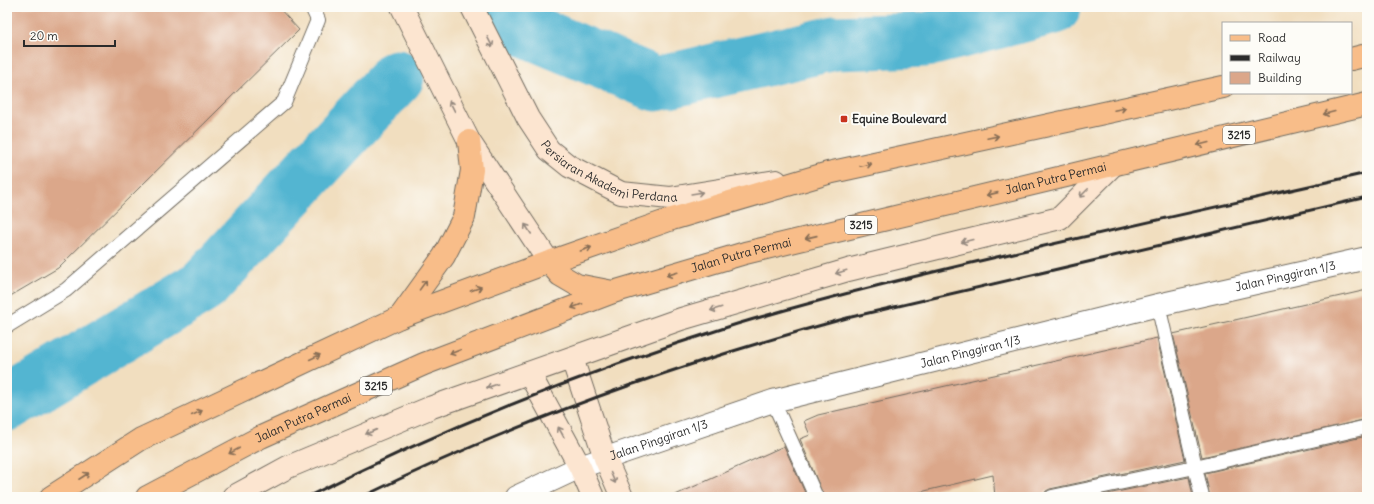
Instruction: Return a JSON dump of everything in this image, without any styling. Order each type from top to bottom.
[{"type":"main road","points":[[1352,59],[1367,56]]},
{"type":"main road","points":[[51,497],[141,439],[400,317],[549,262],[672,219],[828,173],[1222,87]]},
{"type":"main road","name":"Jalan Putra Permai","points":[[147,497],[261,437],[424,364],[613,292],[745,253],[1367,104]]},
{"type":"main road","points":[[400,317],[444,256],[464,217],[472,170],[469,141]]},
{"type":"main road","points":[[549,262],[560,275],[577,285],[613,292]]},
{"type":"street","points":[[402,7],[469,141],[549,262]]},
{"type":"street","name":"Persiaran Akademi Perdana","points":[[472,7],[528,118],[549,150],[569,166],[620,192],[670,198],[828,173]]},
{"type":"street","points":[[233,497],[288,467],[432,407],[681,320],[848,270],[1060,218],[1112,166]]},
{"type":"street","name":"Jalan Pinggiran 1/3","points":[[516,497],[580,466],[773,401],[1158,305],[1367,258]]},
{"type":"street","points":[[572,358],[605,458],[622,497]]},
{"type":"street","points":[[529,373],[580,466],[593,497]]},
{"type":"lane","points":[[7,326],[66,290],[284,102],[318,20],[312,7]]},
{"type":"lane","points":[[1158,305],[1202,497]]},
{"type":"lane","points":[[773,401],[816,497]]},
{"type":"lane","points":[[1052,497],[1195,467],[1367,427]]},
{"type":"building","points":[[7,7],[278,7],[299,30],[58,268],[7,298]]},
{"type":"building","points":[[1367,290],[1367,419],[1202,457],[1173,334]]},
{"type":"building","points":[[1157,338],[1185,460],[1050,489],[1046,491],[1044,497],[995,497],[993,475],[899,497],[824,497],[800,439],[810,435],[804,421],[818,415]]},
{"type":"building","points":[[1367,436],[1367,497],[1210,497],[1205,473]]},
{"type":"building","points":[[784,446],[807,497],[671,497]]},
{"type":"building","points":[[1189,477],[1193,497],[1093,497]]},
{"type":"waterway","points":[[505,21],[656,84],[835,43],[925,40],[1054,7]]},
{"type":"waterway","points":[[7,404],[203,286],[397,77]]},
{"type":"railway","points":[[307,497],[412,447],[573,380],[737,324],[842,295],[948,269],[1367,173]]},
{"type":"railway","points":[[362,497],[480,443],[600,396],[661,374],[785,335],[847,318],[1367,197]]},
{"type":"place","name":"Equine Boulevard","points":[[844,119]]}]
